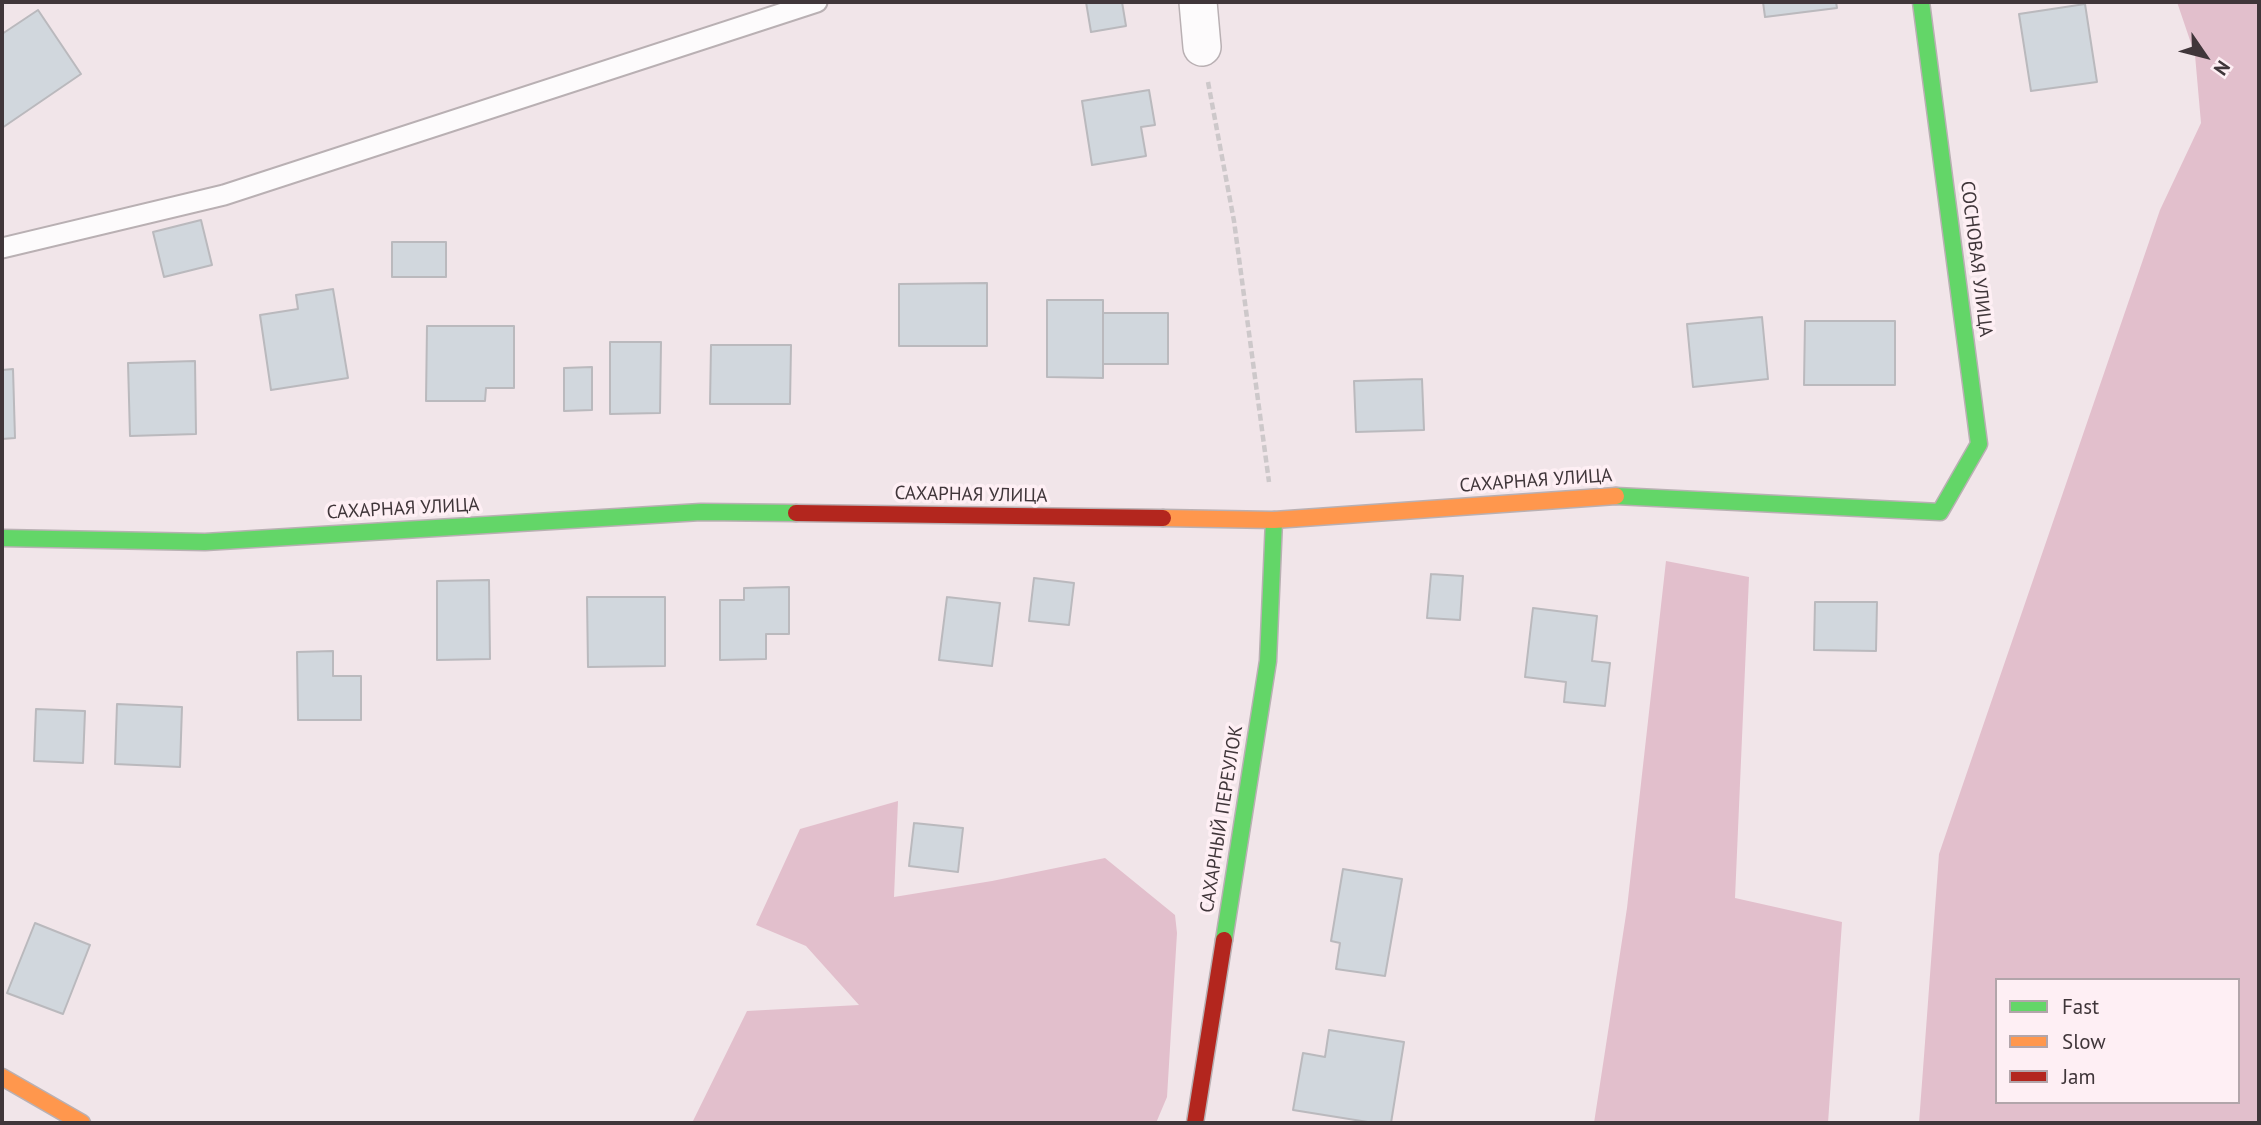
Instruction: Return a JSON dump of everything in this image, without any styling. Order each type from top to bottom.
[{"type":"street","points":[[1198,2],[1202,47]]},
{"type":"street","name":"СОСНОВАЯ УЛИЦА","points":[[1921,2],[1979,444],[1940,512]]},
{"type":"street","name":"САХАРНАЯ УЛИЦА","points":[[2,538],[205,542],[701,512],[1274,520],[1620,496],[1940,512]]},
{"type":"street","name":"САХАРНЫЙ ПЕРЕУЛОК","points":[[1195,1123],[1268,662],[1274,520]]},
{"type":"street","points":[[2,1077],[82,1123]]},
{"type":"lane","points":[[2,248],[224,195],[817,2]]},
{"type":"path","points":[[1202,47],[1234,221],[1274,520]]},
{"type":"shaded area","points":[[2177,2],[2259,2],[2259,1123],[1919,1123],[1939,854],[2160,210],[2201,123],[2195,55]]},
{"type":"shaded area","points":[[1666,561],[1749,577],[1735,898],[1842,922],[1828,1123],[1594,1123],[1627,908]]},
{"type":"shaded area","points":[[898,801],[894,897],[1105,858],[1175,915],[1177,933],[1167,1097],[1156,1123],[692,1123],[747,1011],[859,1005],[806,946],[756,925],[800,829]]},
{"type":"building","points":[[1086,2],[1122,2],[1126,26],[1091,32]]},
{"type":"building","points":[[1763,2],[1836,2],[1837,8],[1765,17]]},
{"type":"building","points":[[2085,4],[2097,82],[2031,91],[2019,14]]},
{"type":"building","points":[[38,10],[81,74],[2,128],[2,34]]},
{"type":"building","points":[[1149,90],[1155,125],[1141,127],[1146,156],[1092,165],[1082,101]]},
{"type":"building","points":[[201,220],[212,265],[164,277],[153,232]]},
{"type":"building","points":[[392,242],[446,242],[446,277],[392,277]]},
{"type":"building","points":[[987,283],[987,346],[899,346],[899,284]]},
{"type":"building","points":[[333,289],[348,378],[271,390],[260,315],[298,309],[296,295]]},
{"type":"building","points":[[1047,300],[1103,300],[1103,378],[1047,377]]},
{"type":"building","points":[[1103,313],[1168,313],[1168,364],[1103,364]]},
{"type":"building","points":[[1762,317],[1768,379],[1693,387],[1687,324]]},
{"type":"building","points":[[1805,321],[1895,321],[1895,385],[1804,385]]},
{"type":"building","points":[[427,326],[514,326],[514,388],[486,388],[485,401],[426,401]]},
{"type":"building","points":[[610,342],[661,342],[660,413],[610,414]]},
{"type":"building","points":[[711,345],[791,345],[790,404],[710,404]]},
{"type":"building","points":[[195,361],[196,434],[130,436],[128,363]]},
{"type":"building","points":[[592,367],[592,410],[564,411],[564,368]]},
{"type":"building","points":[[13,369],[15,438],[2,439],[2,370]]},
{"type":"building","points":[[1422,379],[1424,430],[1356,432],[1354,381]]},
{"type":"building","points":[[1431,574],[1463,576],[1460,620],[1427,618]]},
{"type":"building","points":[[1034,578],[1074,583],[1069,625],[1029,621]]},
{"type":"building","points":[[489,580],[490,659],[437,660],[437,581]]},
{"type":"building","points":[[789,587],[789,634],[766,634],[766,659],[720,660],[720,600],[744,600],[744,588]]},
{"type":"building","points":[[587,597],[665,597],[665,666],[588,667]]},
{"type":"building","points":[[947,597],[1000,603],[992,666],[939,660]]},
{"type":"building","points":[[1815,602],[1877,602],[1876,651],[1814,650]]},
{"type":"building","points":[[1533,608],[1597,616],[1592,661],[1610,663],[1605,706],[1564,702],[1566,682],[1525,677]]},
{"type":"building","points":[[333,651],[333,676],[361,676],[361,720],[298,720],[297,652]]},
{"type":"building","points":[[117,704],[182,707],[180,767],[115,764]]},
{"type":"building","points":[[36,709],[85,711],[83,763],[34,761]]},
{"type":"building","points":[[914,823],[963,828],[958,872],[909,866]]},
{"type":"building","points":[[1343,869],[1402,879],[1385,976],[1336,969],[1340,943],[1331,941]]},
{"type":"building","points":[[35,923],[90,945],[63,1014],[7,993]]},
{"type":"building","points":[[1329,1030],[1404,1042],[1391,1123],[1374,1123],[1293,1110],[1303,1053],[1325,1057]]},
{"type":"traffic: fast","points":[[1616,496],[1940,512],[1979,444],[1921,2]]},
{"type":"traffic: fast","points":[[2,538],[205,542],[701,512],[796,513]]},
{"type":"traffic: fast","points":[[1224,940],[1268,661],[1274,520]]},
{"type":"traffic: slow","points":[[1163,518],[1274,520],[1616,496]]},
{"type":"traffic: slow","points":[[2,1077],[82,1123]]},
{"type":"traffic: jam","points":[[796,513],[1163,518]]},
{"type":"traffic: jam","points":[[1195,1123],[1224,940]]}]
